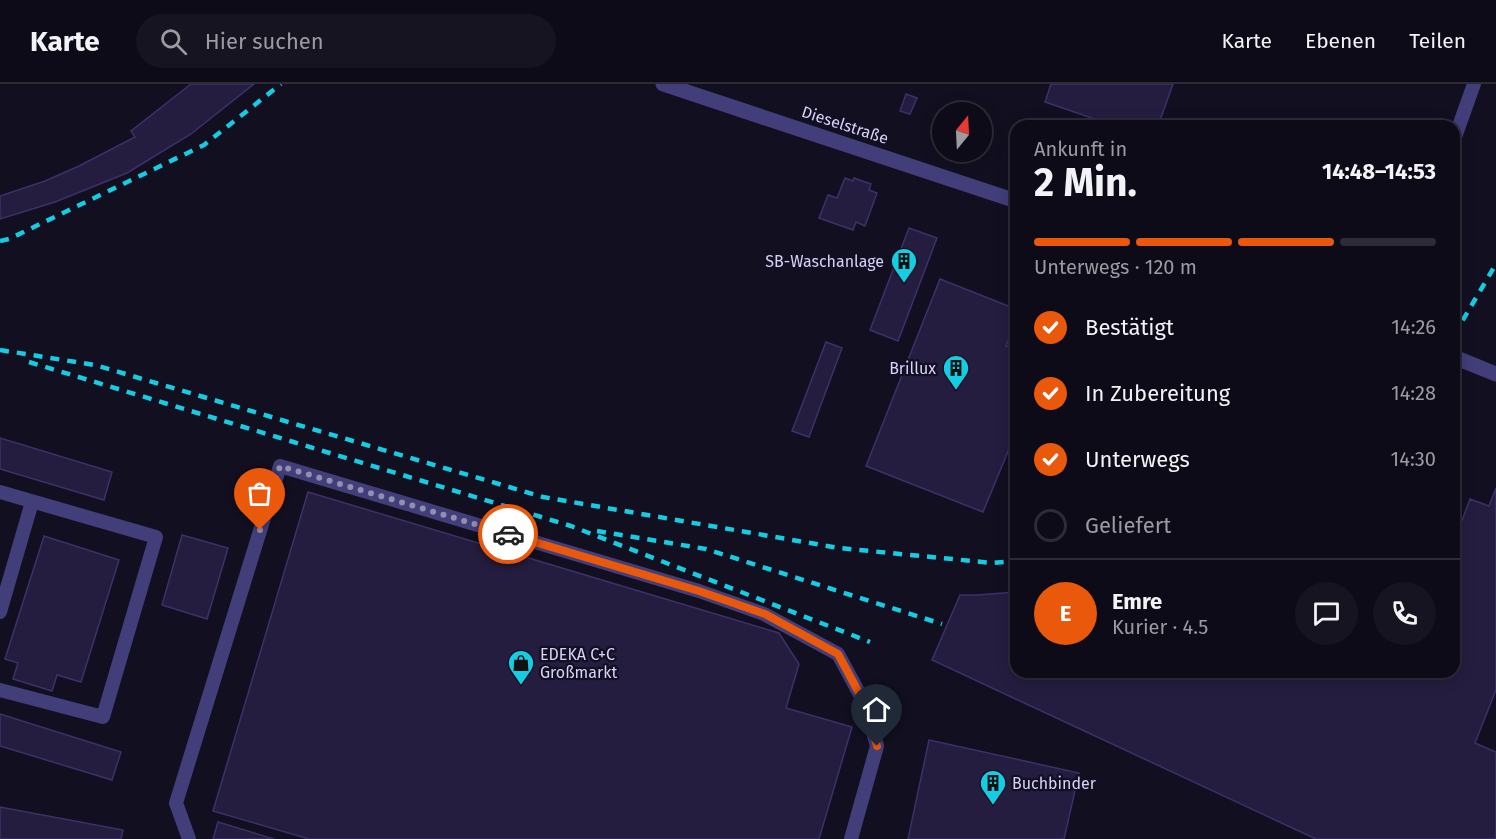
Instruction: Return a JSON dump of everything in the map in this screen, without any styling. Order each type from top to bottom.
[{"type":"street","name":"Dieselstraße","points":[[663,84],[1010,199]]},
{"type":"street","points":[[1460,359],[1496,374]]},
{"type":"lane","points":[[1460,123],[1474,84]]},
{"type":"lane","points":[[189,838],[176,803],[280,466],[699,591],[765,614],[838,654],[865,704],[877,746],[851,839]]},
{"type":"lane","points":[[0,492],[156,537],[103,717],[0,690]]},
{"type":"lane","points":[[0,612],[32,502]]},
{"type":"building","points":[[191,84],[254,84],[191,134],[127,173],[55,202],[0,219],[0,196],[45,181],[135,137],[131,131]]},
{"type":"building","points":[[1051,84],[1173,84],[1160,120],[1098,120],[1045,102]]},
{"type":"building","points":[[906,94],[917,98],[910,114],[900,111]]},
{"type":"building","points":[[845,178],[853,181],[854,178],[871,184],[869,190],[877,193],[865,226],[856,222],[853,230],[819,218],[828,195],[837,198]]},
{"type":"building","name":"SB-Waschanlage","points":[[909,228],[937,238],[898,341],[870,330]]},
{"type":"building","name":"Brillux","points":[[940,279],[1010,307],[1010,336],[1006,346],[1010,348],[1010,447],[983,512],[866,466]]},
{"type":"building","points":[[826,342],[842,348],[809,437],[792,431]]},
{"type":"building","points":[[0,438],[112,472],[104,500],[0,469]]},
{"type":"building","points":[[1496,488],[1496,690],[1475,743],[1496,752],[1496,839],[1316,839],[932,660],[960,595],[1010,592],[1010,678],[1460,678],[1460,526],[1470,499],[1489,506]]},
{"type":"building","name":"EDEKA C+C Großmarkt","points":[[308,492],[779,633],[799,664],[786,708],[852,727],[819,839],[309,839],[213,811]]},
{"type":"building","points":[[182,535],[228,548],[207,619],[162,605]]},
{"type":"building","points":[[44,536],[119,560],[81,682],[57,675],[52,691],[13,679],[18,663],[5,659]]},
{"type":"building","points":[[0,714],[121,752],[112,780],[0,746]]},
{"type":"building","name":"Buchbinder","points":[[929,740],[1079,773],[1064,839],[908,839]]},
{"type":"building","points":[[0,807],[123,830],[121,839],[0,839]]},
{"type":"building","points":[[218,822],[274,839],[213,839]]},
{"type":"railway","points":[[0,241],[9,239],[204,145],[281,84]]},
{"type":"railway","points":[[1460,325],[1496,264]]},
{"type":"railway","points":[[0,350],[95,365],[543,497],[839,548],[993,563],[1010,562]]},
{"type":"railway","points":[[29,362],[571,526],[870,642]]},
{"type":"railway","points":[[597,531],[706,549],[942,624]]},
{"type":"way so far","points":[[260,530],[280,466],[508,534]]},
{"type":"place","name":"SB-Waschanlage","points":[[904,284]]},
{"type":"place","name":"Brillux","points":[[956,391]]},
{"type":"place","name":"EDEKA C+C Großmarkt","points":[[521,686]]},
{"type":"place","name":"Buchbinder","points":[[993,806]]},
{"type":"route","points":[[508,534],[699,591],[765,614],[838,654],[865,704],[877,746]]}]
